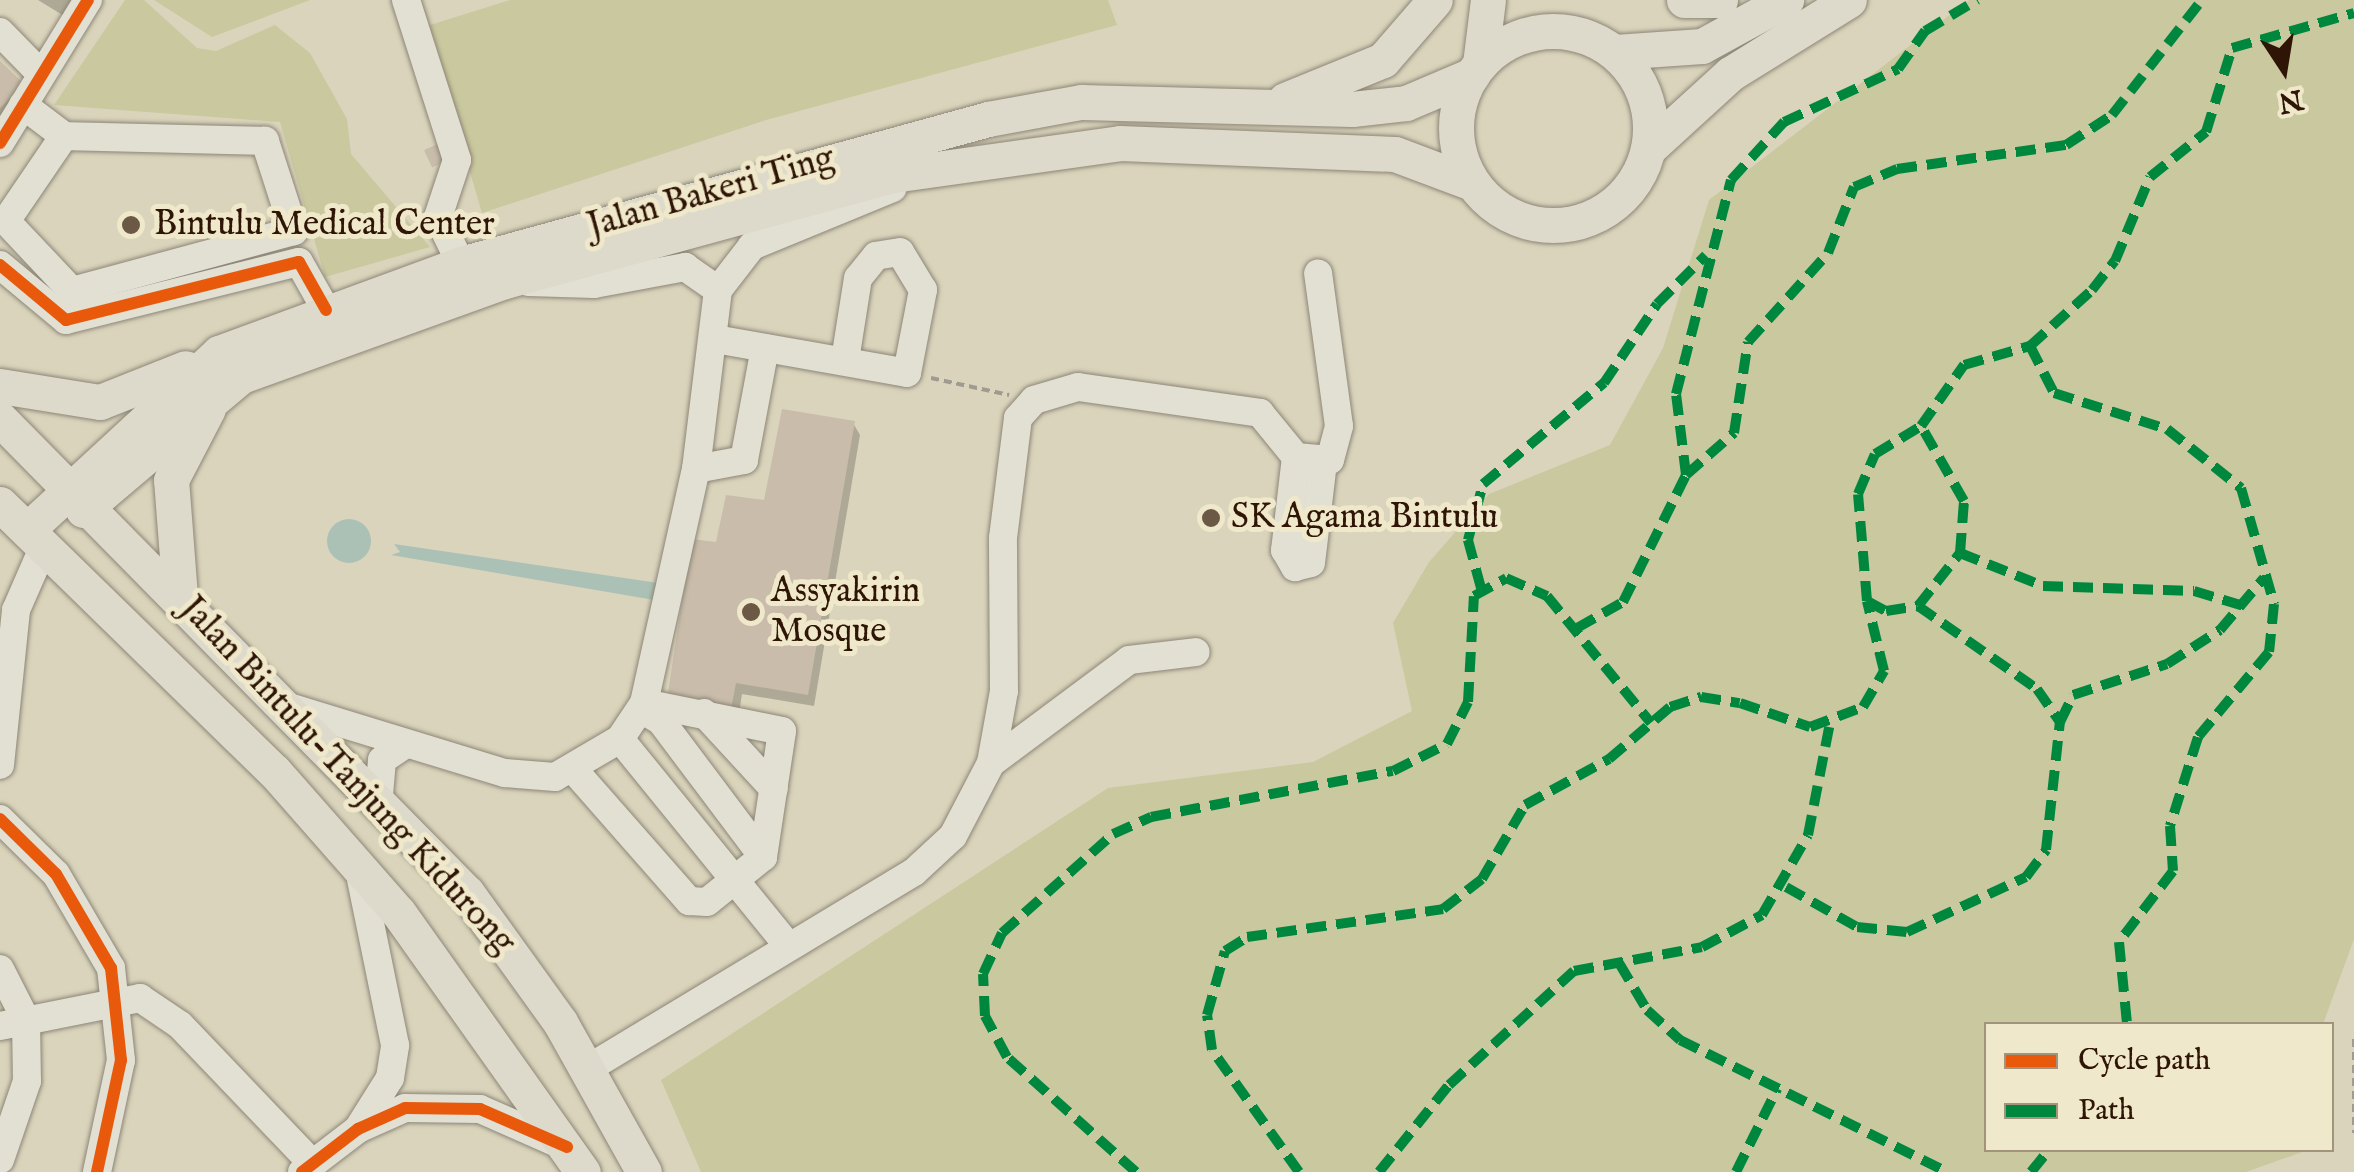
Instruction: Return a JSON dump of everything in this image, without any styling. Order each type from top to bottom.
[{"type":"main road","points":[[1270,106],[1384,60],[1435,0]]},
{"type":"main road","points":[[1488,0],[1476,69],[1456,129],[1472,183],[1524,221],[1572,222],[1616,202],[1649,148],[1730,74],[1849,0]]},
{"type":"main road","points":[[1542,0],[1571,32],[1615,52],[1702,46],[1786,0]]},
{"type":"main road","points":[[1684,0],[1720,0]]},
{"type":"main road","points":[[1476,69],[1522,36],[1571,32]]},
{"type":"main road","points":[[1615,52],[1646,95],[1649,148]]},
{"type":"main road","name":"Jalan Bakeri Ting","points":[[36,538],[220,370],[326,310],[461,264],[988,119],[1081,102],[1270,106],[1406,103],[1476,69]]},
{"type":"main road","name":"Jalan Bakeri Ting","points":[[220,370],[506,281],[954,161],[1120,143],[1231,144],[1394,154],[1472,183]]},
{"type":"main road","points":[[0,386],[100,402],[220,370]]},
{"type":"main road","points":[[180,596],[171,480],[220,370]]},
{"type":"main road","name":"Jalan Bintulu-Tanjung Kidurong","points":[[0,419],[180,596],[378,806],[466,893],[588,1068],[644,1172]]},
{"type":"main road","name":"Jalan Bintulu-Tanjung Kidurong","points":[[0,504],[274,770],[358,866],[510,1058],[575,1160]]},
{"type":"street","points":[[0,142],[88,0]]},
{"type":"street","points":[[406,0],[457,160],[438,217],[461,264]]},
{"type":"street","points":[[0,32],[41,74]]},
{"type":"street","points":[[22,105],[60,141],[265,141],[295,227],[253,245],[72,291],[6,221],[60,141]]},
{"type":"street","points":[[282,706],[506,773],[573,768],[620,740],[642,706],[696,469],[718,290],[752,246],[954,161]]},
{"type":"street","points":[[715,339],[907,373],[922,290],[900,252],[876,256],[858,278],[844,360]]},
{"type":"street","points":[[0,265],[66,320],[299,262],[326,310]]},
{"type":"street","points":[[506,281],[594,284],[685,267],[718,290]]},
{"type":"street","points":[[588,1068],[914,872],[953,836],[991,763],[1004,691],[1006,521],[1018,418],[1034,400],[1078,387],[1260,413],[1310,460],[1339,426],[1318,273]]},
{"type":"street","points":[[696,469],[744,460],[765,348]]},
{"type":"street","points":[[0,765],[16,610],[36,538]]},
{"type":"street","points":[[991,763],[1128,660],[1196,652]]},
{"type":"street","points":[[573,768],[689,901],[707,902],[763,858],[784,741],[776,724],[642,706]]},
{"type":"street","points":[[642,706],[661,721],[763,858]]},
{"type":"street","points":[[703,712],[774,789]]},
{"type":"street","points":[[620,740],[788,946]]},
{"type":"street","points":[[378,806],[382,760],[404,744]]},
{"type":"street","points":[[0,819],[97,932],[116,999],[121,1060],[96,1172]]},
{"type":"street","points":[[358,866],[395,1044],[390,1078],[358,1129]]},
{"type":"street","points":[[0,968],[27,1082],[0,1160]]},
{"type":"street","points":[[13,1023],[116,999],[140,998],[180,1026],[307,1168],[358,1129],[405,1108],[480,1109],[575,1160]]},
{"type":"path","points":[[907,373],[1034,400]]},
{"type":"path","points":[[2354,1038],[2354,1133]]},
{"type":"shaded area","points":[[125,0],[144,0],[197,48],[216,51],[275,25],[310,53],[347,119],[351,154],[430,247],[325,277],[280,122],[54,105]]},
{"type":"shaded area","points":[[154,0],[310,0],[212,37]]},
{"type":"shaded area","points":[[510,0],[1108,0],[1117,25],[766,120],[482,213],[427,26]]},
{"type":"shaded area","points":[[1969,0],[2354,0],[2354,939],[2324,1022],[1984,1022],[1984,1152],[2302,1152],[2246,1172],[701,1172],[661,1080],[1108,788],[1313,762],[1412,711],[1393,623],[1429,562],[1489,494],[1610,445],[1663,348],[1709,200]]},
{"type":"shaded area","points":[[349,519],[365,525],[371,541],[365,557],[349,563],[333,557],[327,541],[333,525]]},
{"type":"shaded area","points":[[394,544],[665,584],[660,601],[391,555],[400,552]]},
{"type":"building","points":[[0,61],[24,84],[0,108]]},
{"type":"building","points":[[444,141],[452,158],[432,168],[424,150]]},
{"type":"building","name":"Assyakirin Mosque","points":[[782,409],[855,421],[808,695],[736,683],[731,709],[667,700],[691,539],[716,542],[726,495],[764,500]]},
{"type":"marked path","points":[[1577,628],[1623,602],[1686,475],[1676,394],[1731,180],[1784,122],[1898,69],[1925,31],[1977,0]]},
{"type":"marked path","points":[[1686,475],[1734,433],[1748,342],[1828,253],[1854,187],[1897,169],[2066,145],[2112,115],[2202,0]]},
{"type":"marked path","points":[[1299,1172],[1212,1050],[1207,1015],[1225,951],[1247,937],[1443,909],[1482,879],[1525,805],[1609,759],[1670,707],[1701,697],[1740,703],[1810,727],[1863,707],[1884,671],[1867,601],[1858,494],[1875,454],[1921,426],[1964,365],[2030,346],[2092,290],[2115,261],[2150,177],[2206,132],[2232,48],[2354,13]]},
{"type":"marked path","points":[[1481,588],[1468,540],[1483,484],[1604,383],[1657,304],[1706,255]]},
{"type":"marked path","points":[[2030,346],[2054,393],[2167,429],[2241,488],[2274,604],[2269,652],[2198,737],[2170,826],[2173,871],[2119,942],[2127,1022]]},
{"type":"marked path","points":[[1867,601],[1886,611],[1918,606],[1960,553],[1964,501],[1921,426]]},
{"type":"marked path","points":[[1960,553],[2043,586],[2194,591],[2244,606]]},
{"type":"marked path","points":[[1136,1172],[1007,1057],[985,1016],[983,974],[1002,933],[1113,834],[1151,817],[1393,771],[1447,744],[1468,702],[1474,596],[1506,578],[1547,596],[1651,723]]},
{"type":"marked path","points":[[1786,887],[1857,927],[1907,932],[2026,877],[2046,850],[2060,722],[2073,695],[2167,664],[2220,630],[2264,578]]},
{"type":"marked path","points":[[1918,606],[2037,689],[2060,722]]},
{"type":"marked path","points":[[1379,1172],[1449,1085],[1574,971],[1702,947],[1762,915],[1808,835],[1830,723]]},
{"type":"marked path","points":[[1619,963],[1647,1010],[1680,1040],[1947,1172]]},
{"type":"marked path","points":[[1736,1172],[1777,1089]]},
{"type":"marked path","points":[[2031,1172],[2047,1152]]},
{"type":"cycle path","points":[[0,143],[88,0]]},
{"type":"cycle path","points":[[0,265],[66,320],[299,262],[326,310]]},
{"type":"cycle path","points":[[0,819],[56,874],[111,968],[121,1060],[97,1172]]},
{"type":"cycle path","points":[[302,1172],[358,1129],[405,1108],[480,1109],[567,1147]]},
{"type":"place","name":"Bintulu Medical Center","points":[[131,225]]},
{"type":"place","name":"SK Agama Bintulu","points":[[1211,518]]},
{"type":"place","name":"Assyakirin Mosque","points":[[751,612]]}]
